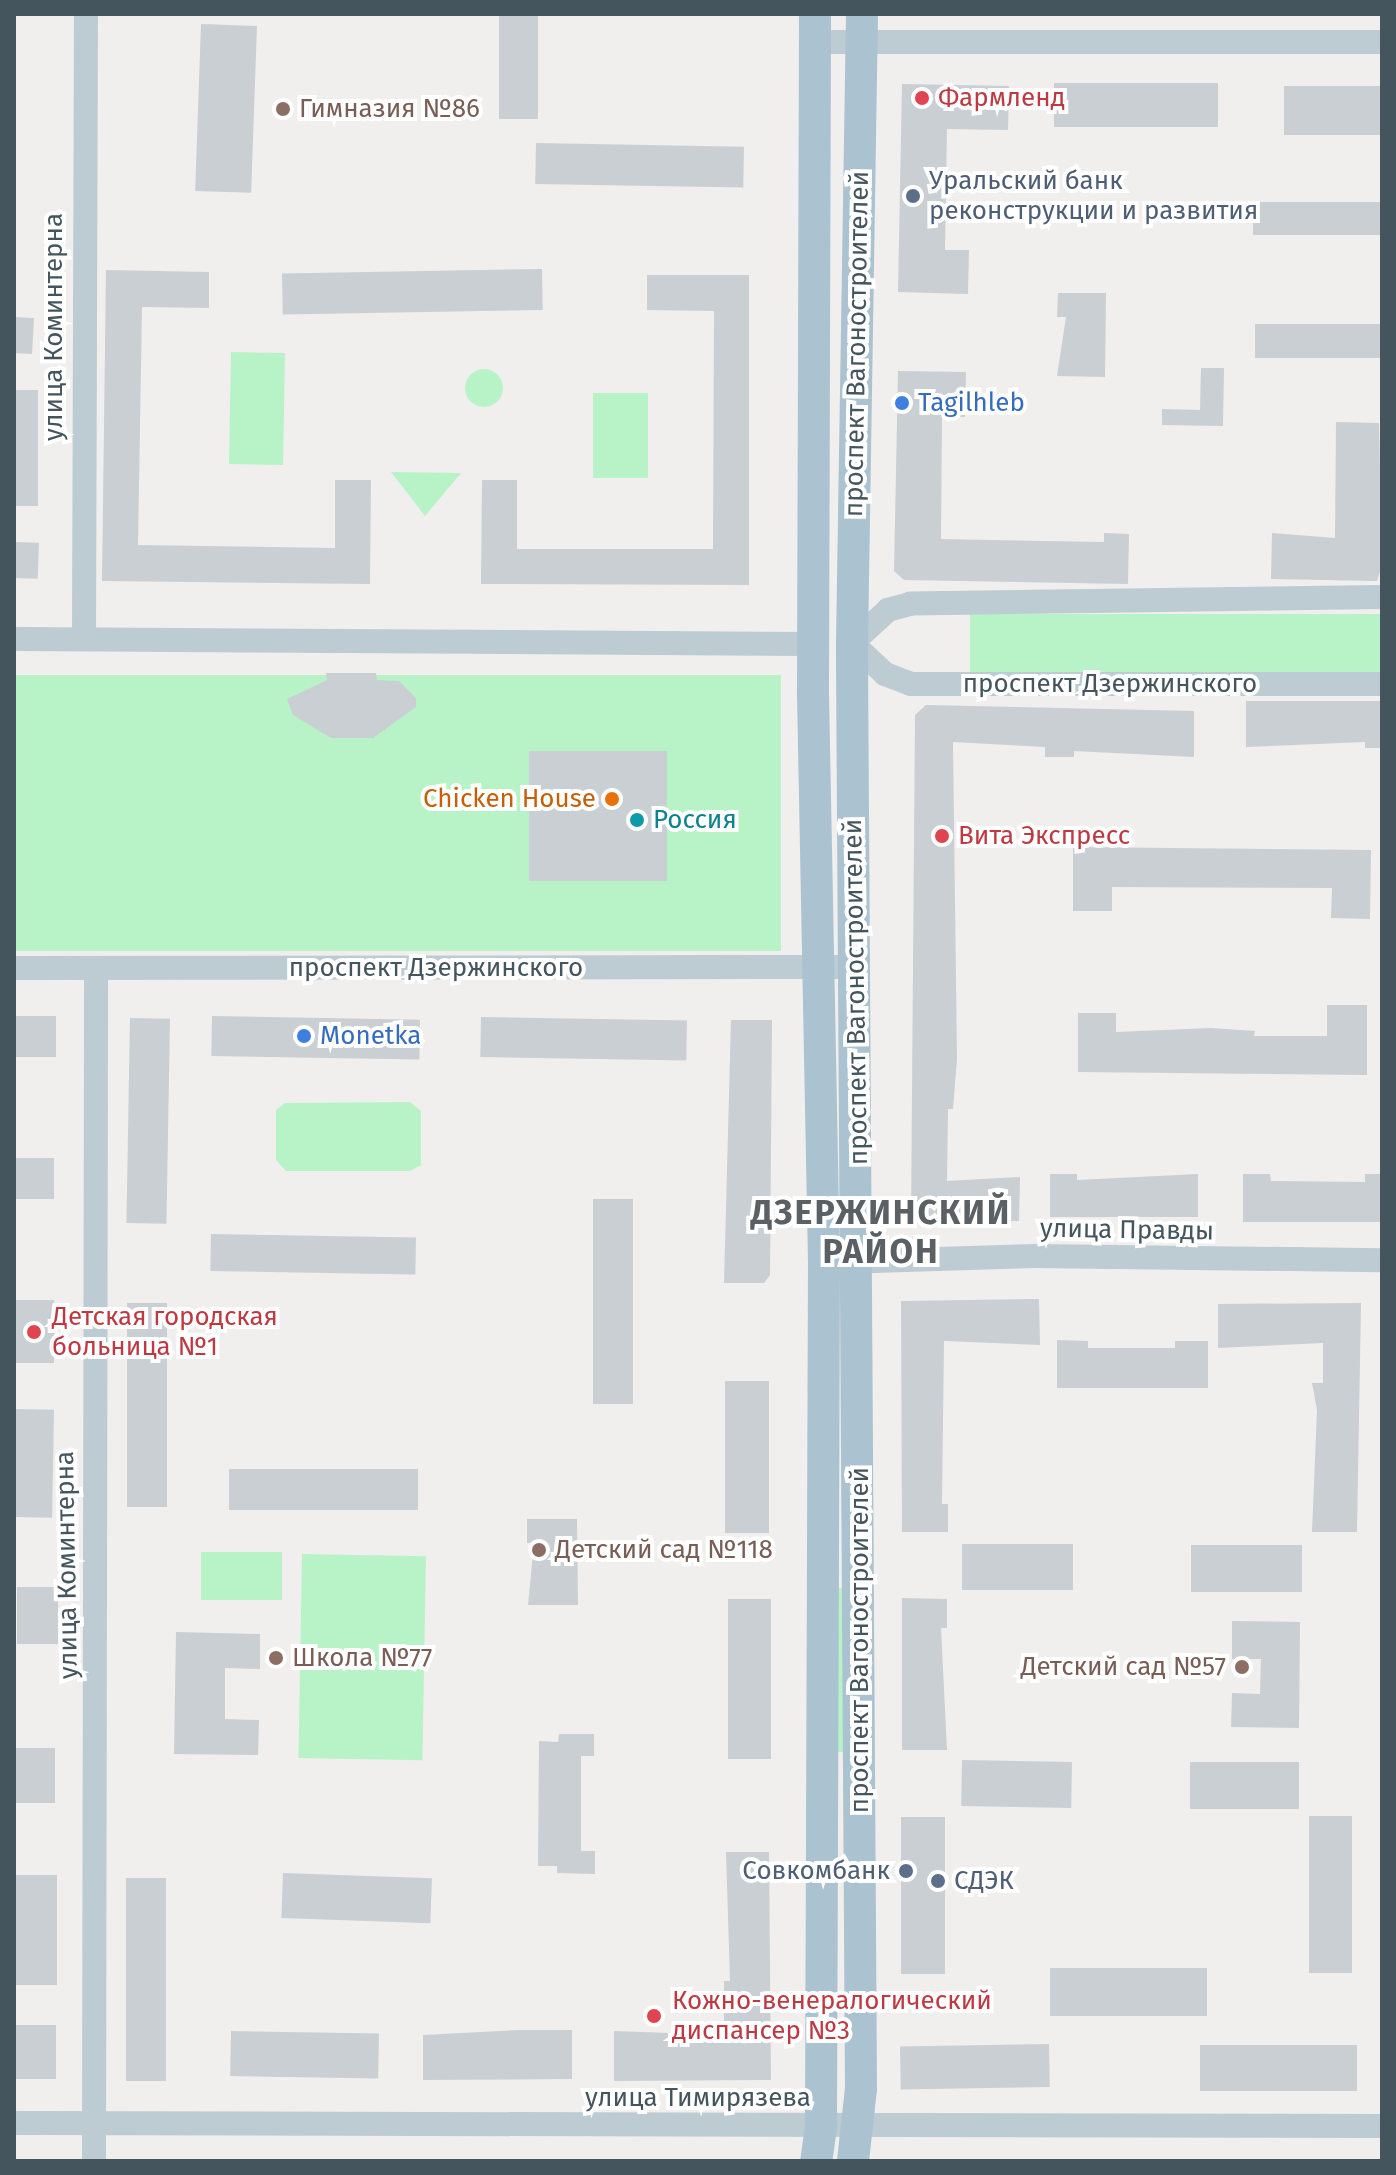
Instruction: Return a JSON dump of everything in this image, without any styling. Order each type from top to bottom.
[{"type":"main road","name":"проспект Вагоностроителей","points":[[815,28],[813,644],[816,968],[824,1262],[821,2127],[816,2161]]},
{"type":"main road","name":"проспект Вагоностроителей","points":[[853,2161],[860,2127],[859,1262],[852,643],[862,28]]},
{"type":"main road","points":[[813,644],[852,643]]},
{"type":"street","name":"улица Коминтерна","points":[[84,639],[86,14]]},
{"type":"street","points":[[815,28],[1382,42]]},
{"type":"street","points":[[852,643],[888,610],[910,604],[1382,597]]},
{"type":"street","points":[[14,639],[813,644]]},
{"type":"street","name":"проспект Дзержинского","points":[[852,643],[885,674],[911,684],[1382,684]]},
{"type":"street","name":"проспект Дзержинского","points":[[14,968],[857,967]]},
{"type":"street","name":"улица Коминтерна","points":[[94,2161],[96,968]]},
{"type":"street","name":"улица Правды","points":[[824,1262],[1035,1256],[1382,1260]]},
{"type":"street","name":"улица Тимирязева","points":[[14,2123],[1382,2126]]},
{"type":"green space","points":[[231,352],[285,353],[283,465],[229,464]]},
{"type":"green space","points":[[484,369],[498,374],[503,388],[498,402],[484,407],[470,402],[465,388],[470,374]]},
{"type":"green space","points":[[593,393],[648,393],[648,478],[593,478]]},
{"type":"green space","points":[[391,472],[461,473],[425,516]]},
{"type":"green space","points":[[970,614],[1382,614],[1382,672],[970,672]]},
{"type":"green space","points":[[14,675],[781,675],[781,951],[14,951]]},
{"type":"green space","points":[[410,1102],[421,1111],[421,1165],[410,1171],[286,1171],[276,1160],[276,1110],[285,1103]]},
{"type":"green space","points":[[201,1552],[282,1552],[282,1600],[201,1600]]},
{"type":"green space","points":[[302,1554],[426,1556],[422,1760],[298,1758]]},
{"type":"green space","points":[[835,1588],[851,1588],[851,1752],[835,1752]]},
{"type":"building","points":[[499,14],[538,14],[538,119],[499,119]]},
{"type":"building","points":[[201,24],[257,26],[251,193],[195,191]]},
{"type":"building","points":[[1054,83],[1218,83],[1218,127],[1054,127]]},
{"type":"building","points":[[902,84],[1009,86],[1008,130],[947,129],[945,250],[969,250],[968,294],[898,292]]},
{"type":"building","points":[[1284,86],[1382,86],[1382,135],[1284,135]]},
{"type":"building","points":[[536,143],[744,147],[743,188],[535,184]]},
{"type":"building","points":[[1253,202],[1382,202],[1382,235],[1253,235]]},
{"type":"building","points":[[542,269],[543,310],[283,315],[282,274]]},
{"type":"building","points":[[106,270],[209,272],[209,308],[142,307],[138,545],[335,548],[335,480],[371,480],[370,584],[102,581]]},
{"type":"building","points":[[647,275],[749,275],[749,585],[481,584],[482,480],[517,480],[517,549],[713,549],[714,311],[647,310]]},
{"type":"building","points":[[1058,293],[1106,293],[1105,377],[1057,376],[1066,317],[1057,317]]},
{"type":"building","points":[[14,317],[34,318],[32,354],[14,353]]},
{"type":"building","points":[[1255,324],[1382,324],[1382,358],[1255,358]]},
{"type":"building","points":[[1201,368],[1224,368],[1223,426],[1162,425],[1162,409],[1200,410]]},
{"type":"building","points":[[898,371],[966,372],[965,417],[942,416],[941,539],[1104,542],[1104,533],[1129,534],[1128,584],[904,580],[894,571]]},
{"type":"building","points":[[14,390],[38,390],[38,506],[14,506]]},
{"type":"building","points":[[1336,422],[1379,423],[1382,565],[1377,581],[1271,579],[1272,533],[1335,538]]},
{"type":"building","points":[[14,542],[39,543],[38,579],[14,578]]},
{"type":"building","points":[[326,673],[376,673],[377,680],[399,681],[416,698],[416,707],[373,738],[331,738],[293,715],[287,699],[327,680]]},
{"type":"building","points":[[1246,701],[1382,701],[1382,748],[1365,748],[1365,742],[1246,747]]},
{"type":"building","points":[[926,705],[1194,711],[1194,757],[1074,751],[1074,757],[1045,757],[1045,747],[953,742],[957,1059],[953,1109],[948,1109],[947,1181],[1020,1177],[1019,1221],[911,1220],[915,715]]},
{"type":"building","points":[[529,751],[667,751],[667,881],[529,881]]},
{"type":"building","points":[[1073,847],[1371,850],[1370,919],[1331,918],[1332,888],[1112,887],[1112,911],[1073,911]]},
{"type":"building","points":[[1327,1005],[1367,1005],[1367,1075],[1078,1072],[1078,1013],[1116,1013],[1116,1032],[1211,1028],[1255,1031],[1254,1036],[1327,1036]]},
{"type":"building","points":[[14,1016],[56,1016],[56,1057],[14,1057]]},
{"type":"building","points":[[212,1016],[420,1020],[419,1060],[211,1056]]},
{"type":"building","points":[[481,1017],[687,1021],[686,1061],[480,1057]]},
{"type":"building","points":[[130,1018],[170,1019],[166,1224],[126,1223]]},
{"type":"building","points":[[731,1020],[772,1020],[770,1275],[764,1283],[724,1283]]},
{"type":"building","points":[[14,1158],[54,1158],[54,1199],[14,1199]]},
{"type":"building","points":[[1050,1174],[1077,1174],[1077,1180],[1198,1174],[1198,1217],[1050,1217]]},
{"type":"building","points":[[1243,1174],[1270,1174],[1271,1181],[1365,1182],[1365,1174],[1382,1174],[1382,1222],[1243,1222]]},
{"type":"building","points":[[593,1199],[633,1199],[633,1404],[593,1404]]},
{"type":"building","points":[[211,1234],[416,1238],[415,1275],[210,1271]]},
{"type":"building","points":[[1039,1299],[1040,1345],[944,1341],[942,1504],[948,1504],[948,1532],[902,1532],[901,1301]]},
{"type":"building","points":[[14,1300],[54,1300],[54,1363],[14,1363]]},
{"type":"building","points":[[127,1303],[167,1303],[167,1507],[127,1507]]},
{"type":"building","points":[[1361,1303],[1357,1532],[1312,1532],[1317,1410],[1312,1383],[1323,1383],[1323,1343],[1218,1348],[1218,1304]]},
{"type":"building","points":[[1057,1340],[1088,1341],[1088,1348],[1175,1348],[1175,1341],[1208,1341],[1208,1388],[1057,1388]]},
{"type":"building","points":[[725,1381],[769,1381],[769,1533],[725,1533]]},
{"type":"building","points":[[14,1409],[54,1410],[52,1518],[14,1517]]},
{"type":"building","points":[[229,1469],[418,1469],[418,1510],[229,1510]]},
{"type":"building","points":[[527,1519],[577,1519],[578,1605],[528,1605],[534,1543],[527,1543]]},
{"type":"building","points":[[962,1544],[1073,1544],[1073,1590],[962,1590]]},
{"type":"building","points":[[1191,1545],[1302,1545],[1302,1592],[1191,1592]]},
{"type":"building","points":[[17,1587],[58,1587],[58,1644],[17,1644]]},
{"type":"building","points":[[902,1598],[947,1599],[947,1628],[941,1628],[947,1750],[902,1750]]},
{"type":"building","points":[[728,1599],[771,1599],[771,1759],[728,1759]]},
{"type":"building","points":[[1232,1621],[1300,1622],[1299,1728],[1231,1727],[1232,1693],[1260,1694],[1261,1659],[1232,1659]]},
{"type":"building","points":[[176,1632],[260,1634],[260,1669],[225,1668],[225,1719],[259,1720],[258,1755],[174,1754]]},
{"type":"building","points":[[559,1734],[594,1734],[594,1756],[581,1756],[581,1851],[595,1851],[595,1874],[557,1873],[557,1866],[538,1866],[539,1741],[558,1742]]},
{"type":"building","points":[[14,1748],[55,1748],[55,1803],[14,1803]]},
{"type":"building","points":[[962,1760],[1072,1762],[1071,1808],[961,1806]]},
{"type":"building","points":[[1190,1762],[1299,1762],[1299,1809],[1190,1809]]},
{"type":"building","points":[[1309,1816],[1352,1816],[1352,1973],[1309,1973]]},
{"type":"building","points":[[901,1817],[945,1817],[945,1974],[901,1974]]},
{"type":"building","points":[[726,1852],[769,1852],[771,2080],[614,2081],[614,2031],[724,2035],[724,1981],[730,1981]]},
{"type":"building","points":[[283,1873],[432,1878],[430,1923],[281,1918]]},
{"type":"building","points":[[14,1875],[57,1875],[57,1985],[14,1985]]},
{"type":"building","points":[[126,1878],[166,1878],[166,2081],[126,2081]]},
{"type":"building","points":[[1050,1968],[1207,1968],[1207,2016],[1050,2016]]},
{"type":"building","points":[[14,2025],[56,2025],[56,2079],[14,2079]]},
{"type":"building","points":[[572,2030],[572,2079],[423,2080],[423,2035]]},
{"type":"building","points":[[231,2031],[379,2034],[378,2079],[230,2076]]},
{"type":"building","points":[[1049,2044],[1050,2087],[901,2090],[900,2047]]},
{"type":"building","points":[[1200,2045],[1357,2045],[1357,2091],[1200,2091]]},
{"type":"place","name":"Фармленд","points":[[922,98]]},
{"type":"place","name":"Гимназия №86","points":[[283,109]]},
{"type":"place","name":"Уральский банк реконструкции и развития","points":[[913,196]]},
{"type":"place","name":"Tagilhleb","points":[[902,403]]},
{"type":"place","name":"Chicken House","points":[[612,799]]},
{"type":"place","name":"Россия","points":[[637,820]]},
{"type":"place","name":"Вита Экспресс","points":[[942,836]]},
{"type":"place","name":"Monetka","points":[[304,1036]]},
{"type":"place","name":"Детская городская больница №1","points":[[34,1332]]},
{"type":"place","name":"Детский сад №118","points":[[539,1550]]},
{"type":"place","name":"Школа №77","points":[[276,1658]]},
{"type":"place","name":"Детский сад №57","points":[[1242,1667]]},
{"type":"place","name":"Совкомбанк","points":[[906,1871]]},
{"type":"place","name":"СДЭК","points":[[938,1881]]},
{"type":"place","name":"Кожно-венералогический диспансер №3","points":[[654,2016]]},
{"type":"district","name":"ДЗЕРЖИНСКИЙ РАЙОН","points":[[881,1232]]}]
